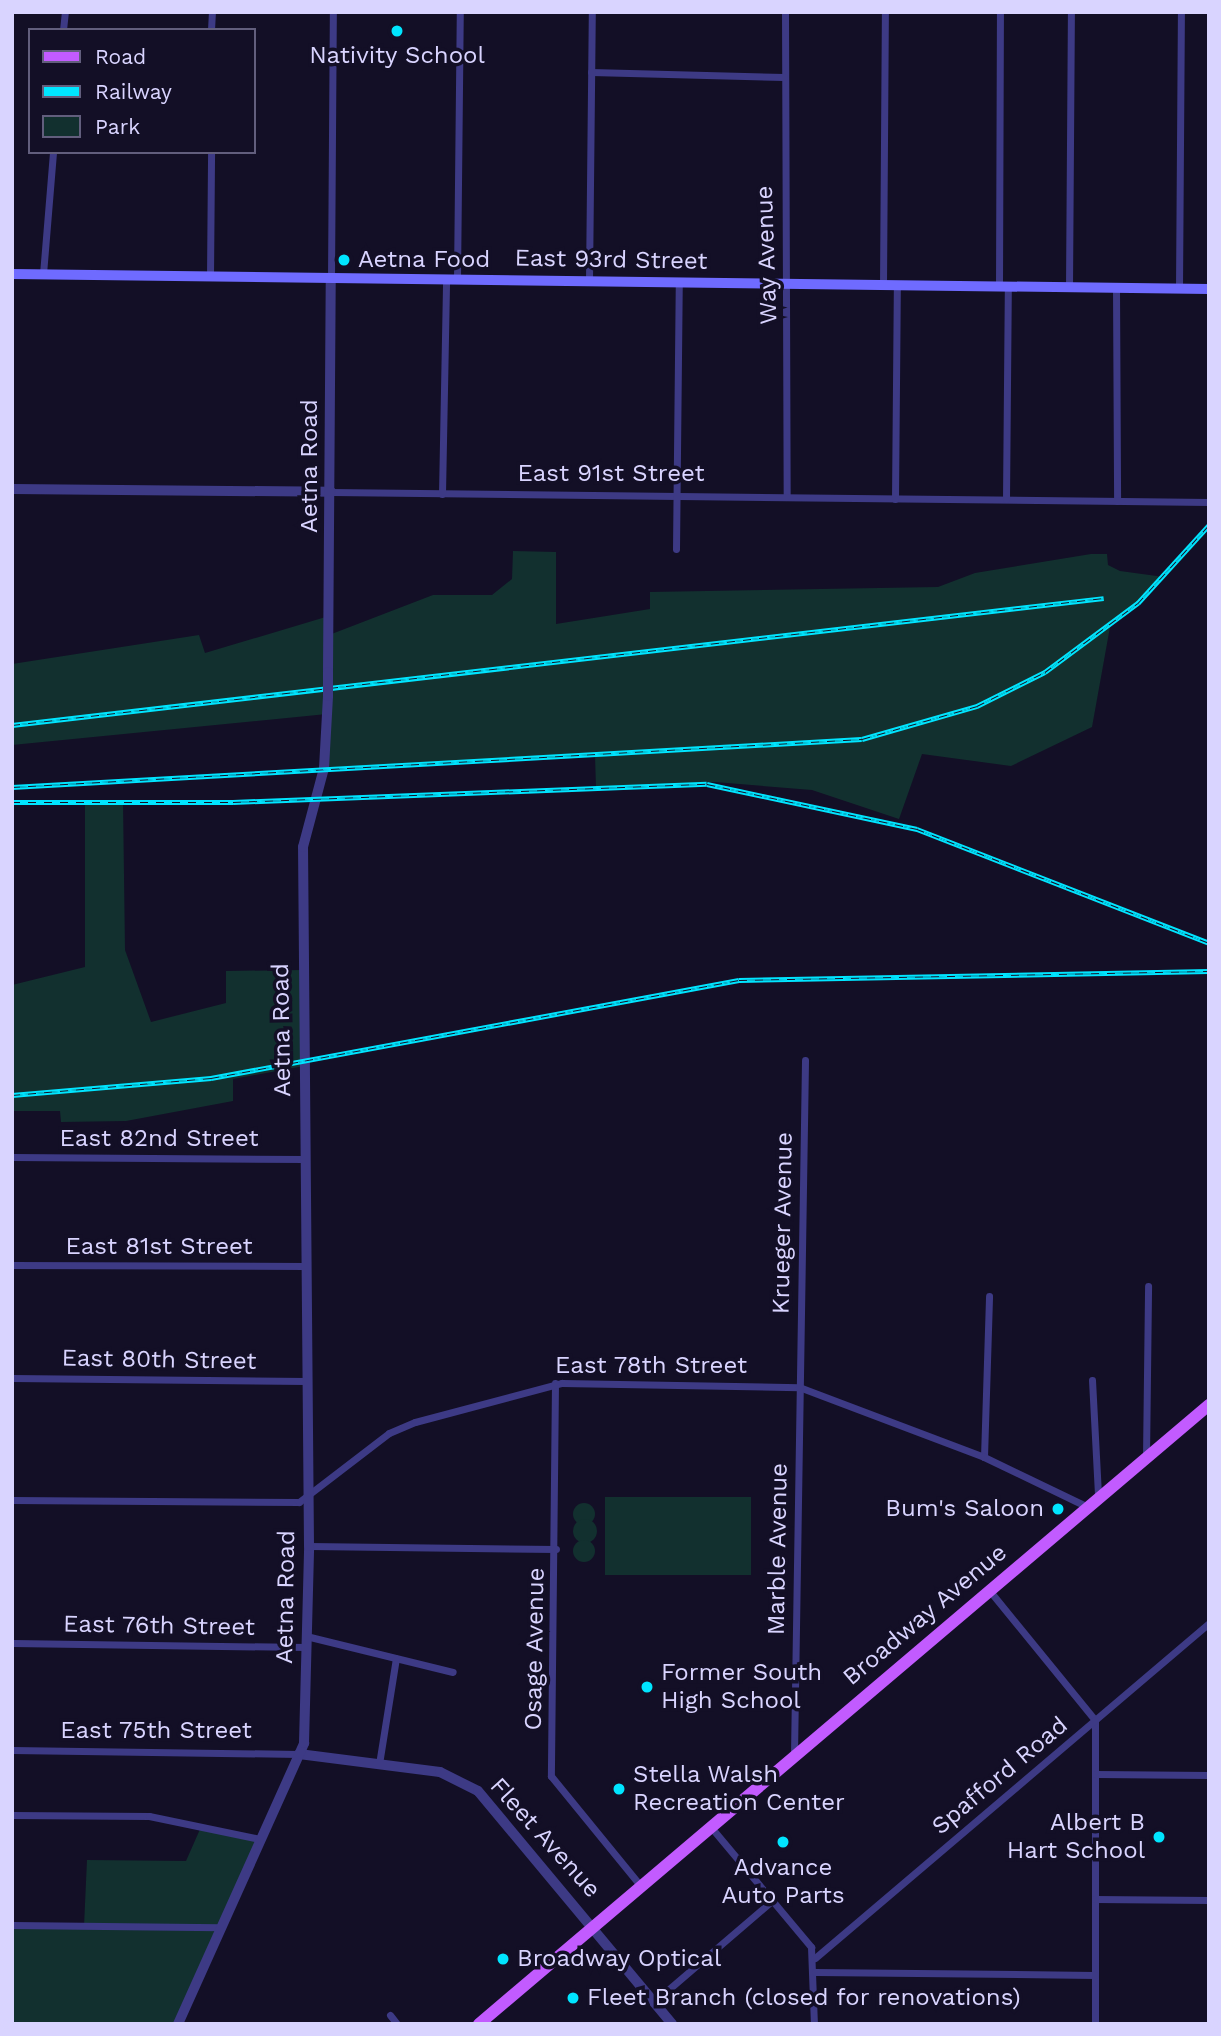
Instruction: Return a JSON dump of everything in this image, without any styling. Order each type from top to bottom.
[{"type":"main road","name":"East 93rd Street","points":[[12,274],[1209,289]]},
{"type":"main road","name":"Broadway Avenue","points":[[479,2024],[1098,1495],[1209,1405]]},
{"type":"street","name":"Aetna Road","points":[[178,2024],[299,1754],[309,1546],[303,847],[324,768],[328,696],[333,12]]},
{"type":"street","points":[[442,494],[460,12]]},
{"type":"street","points":[[589,281],[592,12]]},
{"type":"street","name":"Way Avenue","points":[[785,12],[787,497]]},
{"type":"street","points":[[883,285],[885,12]]},
{"type":"street","points":[[1000,12],[1006,499]]},
{"type":"street","points":[[1069,287],[1071,12]]},
{"type":"street","points":[[1179,288],[1181,12]]},
{"type":"street","points":[[591,72],[784,77]]},
{"type":"street","points":[[43,274],[53,154]]},
{"type":"street","points":[[210,276],[211,154]]},
{"type":"street","points":[[676,549],[680,282]]},
{"type":"street","points":[[895,499],[897,285]]},
{"type":"street","points":[[1116,288],[1117,501]]},
{"type":"street","name":"East 91st Street","points":[[12,489],[1209,502]]},
{"type":"street","name":"Krueger Avenue","points":[[799,1387],[805,1060]]},
{"type":"street","name":"East 82nd Street","points":[[12,1157],[305,1159]]},
{"type":"street","name":"East 81st Street","points":[[12,1265],[305,1266]]},
{"type":"street","points":[[1146,1457],[1148,1286]]},
{"type":"street","points":[[984,1457],[989,1296]]},
{"type":"street","name":"East 80th Street","points":[[12,1378],[306,1381]]},
{"type":"street","points":[[1092,1380],[1098,1495]]},
{"type":"street","name":"East 78th Street","points":[[12,1500],[299,1502],[389,1433],[415,1422],[555,1383],[799,1387],[984,1457],[1086,1506]]},
{"type":"street","name":"Osage Avenue","points":[[555,1383],[556,1549],[551,1776],[640,1885]]},
{"type":"street","name":"Marble Avenue","points":[[794,1754],[799,1387]]},
{"type":"street","points":[[309,1546],[556,1549]]},
{"type":"street","points":[[989,1589],[1095,1720],[1095,2024]]},
{"type":"street","name":"Spafford Road","points":[[815,1958],[1209,1623]]},
{"type":"street","points":[[306,1636],[453,1672]]},
{"type":"street","name":"East 76th Street","points":[[12,1643],[306,1647]]},
{"type":"street","points":[[379,1764],[396,1658]]},
{"type":"street","name":"East 75th Street","points":[[12,1750],[299,1754]]},
{"type":"street","name":"Fleet Avenue","points":[[299,1754],[440,1772],[478,1791],[594,1925],[671,2024]]},
{"type":"street","points":[[1096,1774],[1209,1775]]},
{"type":"street","points":[[12,1815],[149,1816],[260,1839]]},
{"type":"street","points":[[710,1826],[773,1900],[815,1958],[814,2024]]},
{"type":"street","points":[[1095,1899],[1209,1900]]},
{"type":"street","points":[[655,2001],[773,1900]]},
{"type":"street","points":[[12,1925],[220,1927]]},
{"type":"street","points":[[815,1972],[1096,1975]]},
{"type":"street","points":[[390,2015],[397,2024]]},
{"type":"green space","points":[[513,551],[556,552],[556,624],[650,609],[650,592],[938,587],[975,573],[1091,554],[1107,554],[1108,565],[1120,571],[1164,577],[1110,627],[1092,727],[1011,766],[922,754],[899,819],[812,790],[715,782],[596,787],[595,756],[324,768],[327,714],[12,745],[12,664],[199,635],[205,653],[329,616],[329,635],[433,595],[492,595],[512,579]]},
{"type":"green space","points":[[123,801],[125,950],[151,1022],[226,1003],[226,971],[302,970],[304,1066],[233,1079],[233,1101],[126,1121],[61,1122],[60,1111],[12,1111],[12,985],[85,967],[85,802]]},
{"type":"green space","points":[[605,1497],[751,1497],[751,1575],[605,1575]]},
{"type":"green space","points":[[584,1503],[592,1506],[595,1514],[592,1522],[584,1525],[576,1522],[573,1514],[576,1506]]},
{"type":"green space","points":[[585,1519],[594,1522],[597,1531],[594,1540],[585,1543],[576,1540],[573,1531],[576,1522]]},
{"type":"green space","points":[[584,1540],[592,1543],[595,1551],[592,1559],[584,1562],[576,1559],[573,1551],[576,1543]]},
{"type":"green space","points":[[201,1827],[260,1839],[178,2024],[12,2024],[14,1925],[84,1926],[87,1860],[186,1861]]},
{"type":"railway","points":[[12,787],[862,739],[977,706],[1045,672],[1138,603],[1209,525]]},
{"type":"railway","points":[[12,725],[1104,598]]},
{"type":"railway","points":[[12,802],[233,802],[707,784],[917,829],[1209,943]]},
{"type":"railway","points":[[12,1095],[211,1078],[739,980],[1209,971]]},
{"type":"place","name":"Nativity School","points":[[397,31]]},
{"type":"place","name":"Aetna Food","points":[[344,260]]},
{"type":"place","name":"Bum's Saloon","points":[[1058,1509]]},
{"type":"place","name":"Former South High School","points":[[647,1687]]},
{"type":"place","name":"Stella Walsh Recreation Center","points":[[619,1789]]},
{"type":"place","name":"Albert B Hart School","points":[[1159,1837]]},
{"type":"place","name":"Advance Auto Parts","points":[[783,1842]]},
{"type":"place","name":"Broadway Optical","points":[[503,1959]]},
{"type":"place","name":"Fleet Branch (closed for renovations)","points":[[573,1998]]}]
